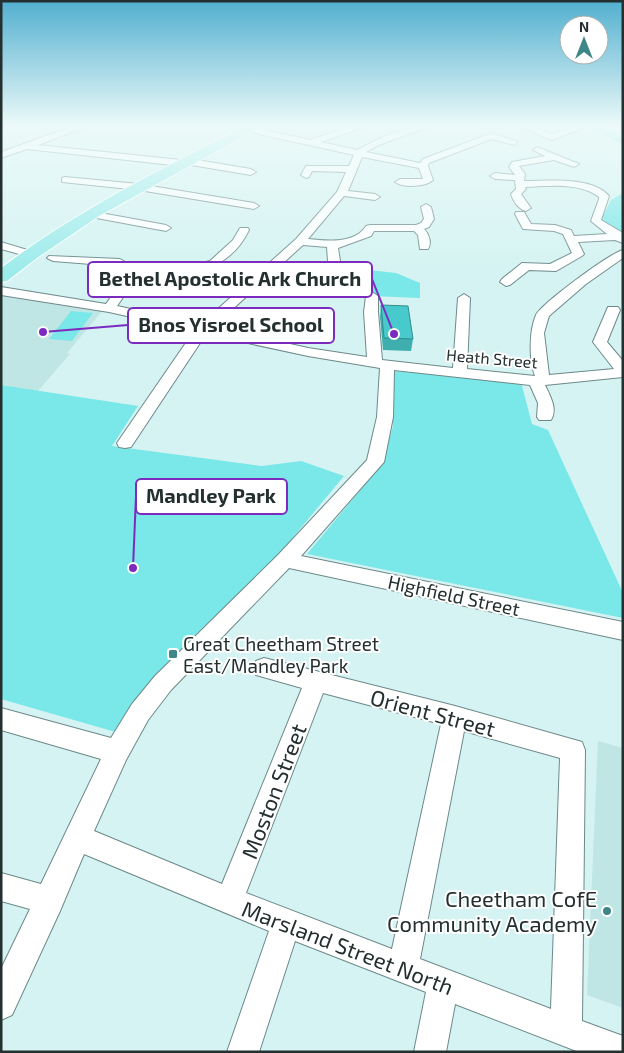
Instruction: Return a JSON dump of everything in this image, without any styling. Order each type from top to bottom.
[{"type":"main road","points":[[1,277],[30,254],[90,214],[161,174]]},
{"type":"street","points":[[125,443],[203,329],[300,241],[342,194],[349,174]]},
{"type":"street","points":[[400,182],[425,182],[428,180],[426,174]]},
{"type":"street","points":[[520,174],[521,189],[516,194],[528,227],[567,232],[578,254],[552,268]]},
{"type":"street","points":[[495,176],[519,181],[578,186],[601,193],[605,200],[596,218],[600,224],[621,237]]},
{"type":"street","points":[[65,180],[137,187],[254,206]]},
{"type":"street","points":[[342,194],[375,197]]},
{"type":"street","points":[[300,241],[332,245],[341,244],[366,234],[371,223],[418,228],[425,225],[429,220],[426,207]]},
{"type":"street","points":[[90,214],[166,228]]},
{"type":"street","points":[[418,228],[423,234],[424,248]]},
{"type":"street","points":[[53,258],[120,263],[134,273],[190,270],[214,263],[238,242],[244,230]]},
{"type":"street","points":[[572,239],[621,237]]},
{"type":"street","points":[[1,245],[30,254]]},
{"type":"street","points":[[330,273],[334,261],[332,245]]},
{"type":"street","points":[[545,417],[546,403],[540,381],[537,333],[543,314],[582,281],[623,253]]},
{"type":"street","points":[[506,282],[522,264],[552,268],[582,281]]},
{"type":"street","points":[[109,308],[134,273]]},
{"type":"street","name":"Heath Street","points":[[1,291],[109,308],[308,352],[381,364],[540,381],[623,372]]},
{"type":"street","points":[[1,1004],[117,752],[140,712],[163,683],[285,560],[375,462],[385,417],[381,364],[371,312],[372,296]]},
{"type":"street","points":[[460,372],[464,298]]},
{"type":"street","points":[[613,310],[600,342],[623,372]]},
{"type":"street","name":"Highfield Street","points":[[285,560],[623,631]]},
{"type":"street","name":"Orient Street","points":[[264,668],[455,717],[573,750]]},
{"type":"street","name":"Moston Street","points":[[229,902],[316,681]]},
{"type":"street","points":[[403,968],[455,717]]},
{"type":"street","points":[[1,719],[117,752]]},
{"type":"street","points":[[566,1031],[573,750]]},
{"type":"street","name":"Marsland Street North","points":[[77,838],[229,902],[621,1052]]},
{"type":"street","points":[[1,887],[50,901]]},
{"type":"street","points":[[243,1052],[286,923]]},
{"type":"street","points":[[430,1052],[444,984]]},
{"type":"shaded area","points":[[623,193],[623,233],[607,227],[601,220],[611,200]]},
{"type":"shaded area","points":[[369,270],[396,273],[420,283],[420,298],[372,296],[365,293]]},
{"type":"shaded area","points":[[1,296],[102,311],[67,353],[70,354],[37,392],[1,385]]},
{"type":"shaded area","points":[[71,311],[93,313],[72,341],[49,339]]},
{"type":"shaded area","points":[[392,371],[521,382],[532,424],[548,430],[623,593],[623,618],[307,554],[382,464],[393,426]]},
{"type":"shaded area","points":[[1,385],[138,406],[112,446],[262,466],[301,461],[344,476],[280,553],[192,638],[119,733],[1,699]]},
{"type":"shaded area","name":"Cheetham CofE Community Academy","points":[[598,741],[623,748],[623,1008],[587,995]]},
{"type":"building","points":[[381,305],[408,306],[413,339],[384,338]]},
{"type":"place","name":"Bnos Yisroel School","points":[[43,332]]},
{"type":"place","name":"Bethel Apostolic Ark Church","points":[[394,334]]},
{"type":"place","name":"Mandley Park","points":[[133,568]]},
{"type":"place","name":"Great Cheetham Street East/Mandley Park","points":[[173,654]]},
{"type":"place","name":"Cheetham CofE Community Academy","points":[[607,911]]}]
